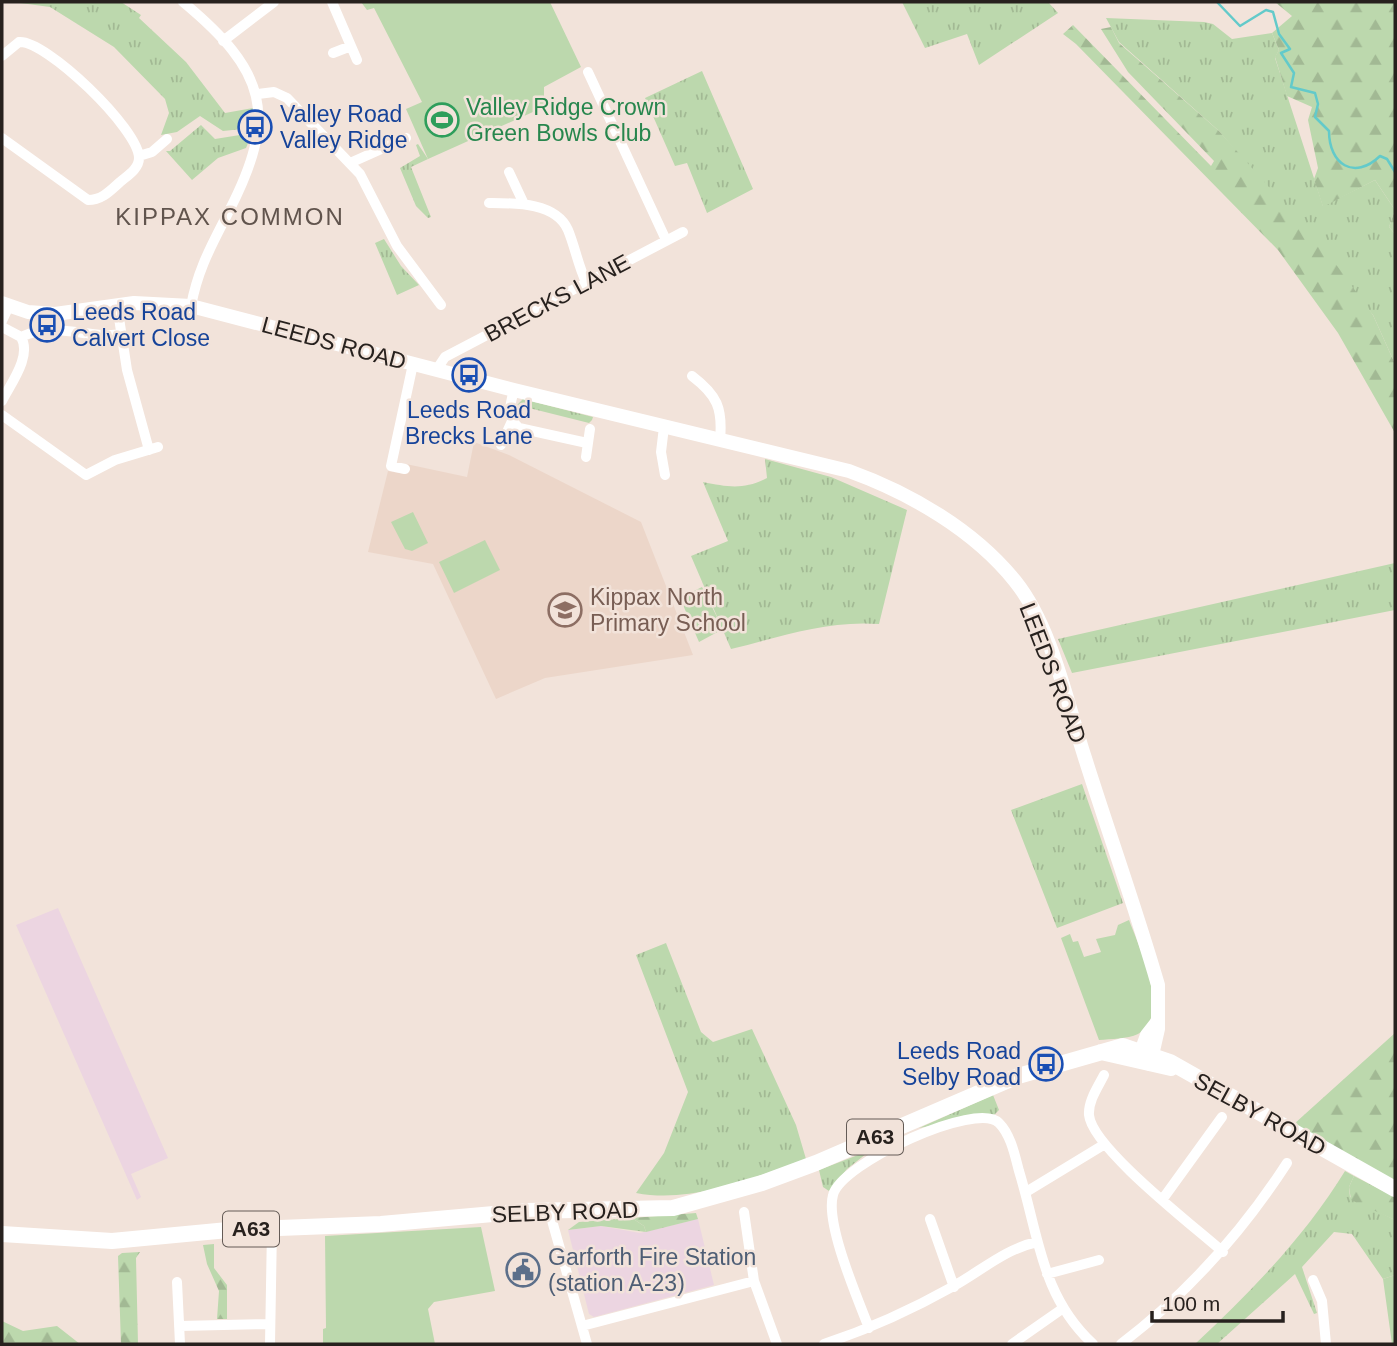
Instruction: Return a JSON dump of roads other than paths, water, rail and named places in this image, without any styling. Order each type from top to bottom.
[{"type":"highway","name":"SELBY ROAD","points":[[2,1234],[112,1241],[549,1210],[663,1208],[705,1200],[829,1157],[987,1088],[1067,1060],[1124,1046],[1165,1069],[1177,1068],[1239,1100],[1343,1162],[1395,1189]]},
{"type":"main road","name":"LEEDS ROAD","points":[[5,304],[28,312],[55,314],[161,302],[191,306],[514,390],[849,471],[890,488],[981,545],[1017,583],[1032,609],[1055,665],[1157,980],[1161,1003],[1158,1021],[1149,1031],[1146,1057]]},
{"type":"street","points":[[183,2],[247,69],[258,94],[260,122],[255,149],[242,186],[203,259],[191,306]]},
{"type":"street","points":[[223,41],[274,2]]},
{"type":"street","points":[[332,2],[357,60]]},
{"type":"street","points":[[2,56],[19,42],[35,45],[108,105],[139,156]]},
{"type":"street","points":[[333,53],[351,46]]},
{"type":"street","points":[[589,72],[666,240]]},
{"type":"street","points":[[258,94],[274,92],[287,98],[350,163],[368,186],[397,246],[441,304]]},
{"type":"street","points":[[2,138],[88,200],[104,196],[134,170],[139,156]]},
{"type":"street","points":[[350,163],[406,138]]},
{"type":"street","points":[[139,156],[152,152],[167,139]]},
{"type":"street","points":[[509,172],[524,204]]},
{"type":"street","points":[[489,203],[524,204],[550,212],[562,220],[586,282]]},
{"type":"street","name":"BRECKS LANE","points":[[438,369],[444,357],[682,232]]},
{"type":"street","points":[[2,321],[5,304]]},
{"type":"street","points":[[2,415],[86,475],[115,460],[153,448],[127,370],[117,305]]},
{"type":"street","points":[[2,327],[6,332],[21,337],[31,332],[64,329],[103,337],[122,334]]},
{"type":"street","points":[[2,401],[23,359],[21,337]]},
{"type":"street","points":[[405,469],[391,466],[413,363]]},
{"type":"street","points":[[692,376],[710,389],[718,401],[722,414],[720,440]]},
{"type":"street","points":[[514,390],[509,412],[512,421],[519,428],[587,443]]},
{"type":"street","points":[[501,445],[512,421]]},
{"type":"street","points":[[664,426],[661,452],[665,475]]},
{"type":"street","points":[[586,457],[590,429]]},
{"type":"street","points":[[1104,1075],[1090,1102],[1089,1115],[1093,1127],[1105,1144],[1162,1200],[1223,1252]]},
{"type":"street","points":[[1162,1200],[1222,1117]]},
{"type":"street","points":[[869,1328],[844,1259],[832,1210],[836,1187],[848,1174],[877,1154],[914,1137],[945,1126],[989,1118],[998,1122],[1008,1138],[1026,1192],[1047,1275],[1062,1309],[1093,1344]]},
{"type":"street","points":[[1026,1192],[1105,1144]]},
{"type":"street","points":[[1121,1344],[1189,1287],[1223,1252],[1287,1163]]},
{"type":"street","points":[[549,1210],[587,1344]]},
{"type":"street","points":[[744,1212],[754,1281],[776,1344]]},
{"type":"street","points":[[930,1219],[954,1287]]},
{"type":"street","points":[[270,1344],[272,1228]]},
{"type":"street","points":[[824,1344],[869,1328],[954,1287],[1005,1253],[1037,1242]]},
{"type":"street","points":[[1047,1275],[1098,1260]]},
{"type":"street","points":[[1313,1280],[1322,1301],[1326,1344]]},
{"type":"street","points":[[582,1326],[754,1281]]},
{"type":"street","points":[[177,1282],[180,1344]]},
{"type":"street","points":[[1012,1344],[1062,1309]]},
{"type":"street","points":[[179,1326],[269,1324]]},
{"type":"waterway","points":[[1217,2],[1240,26],[1266,10],[1273,12],[1279,34],[1290,49],[1281,53],[1294,73],[1291,87],[1315,93],[1318,104],[1315,117],[1329,131],[1330,143],[1338,160],[1352,168],[1361,167],[1380,156],[1387,159],[1395,172]]},
{"type":"place","name":"Valley Ridge Crown Green Bowls Club","points":[[442,120]]},
{"type":"place","name":"Valley Road Valley Ridge","points":[[255,127]]},
{"type":"place","name":"Leeds Road Calvert Close","points":[[47,325]]},
{"type":"place","name":"Leeds Road Brecks Lane","points":[[469,375]]},
{"type":"place","name":"Kippax North Primary School","points":[[565,610]]},
{"type":"place","name":"Leeds Road Selby Road","points":[[1046,1064]]},
{"type":"place","name":"Garforth Fire Station (station A-23)","points":[[523,1270]]},
{"type":"district","name":"KIPPAX COMMON","points":[[230,217]]}]
